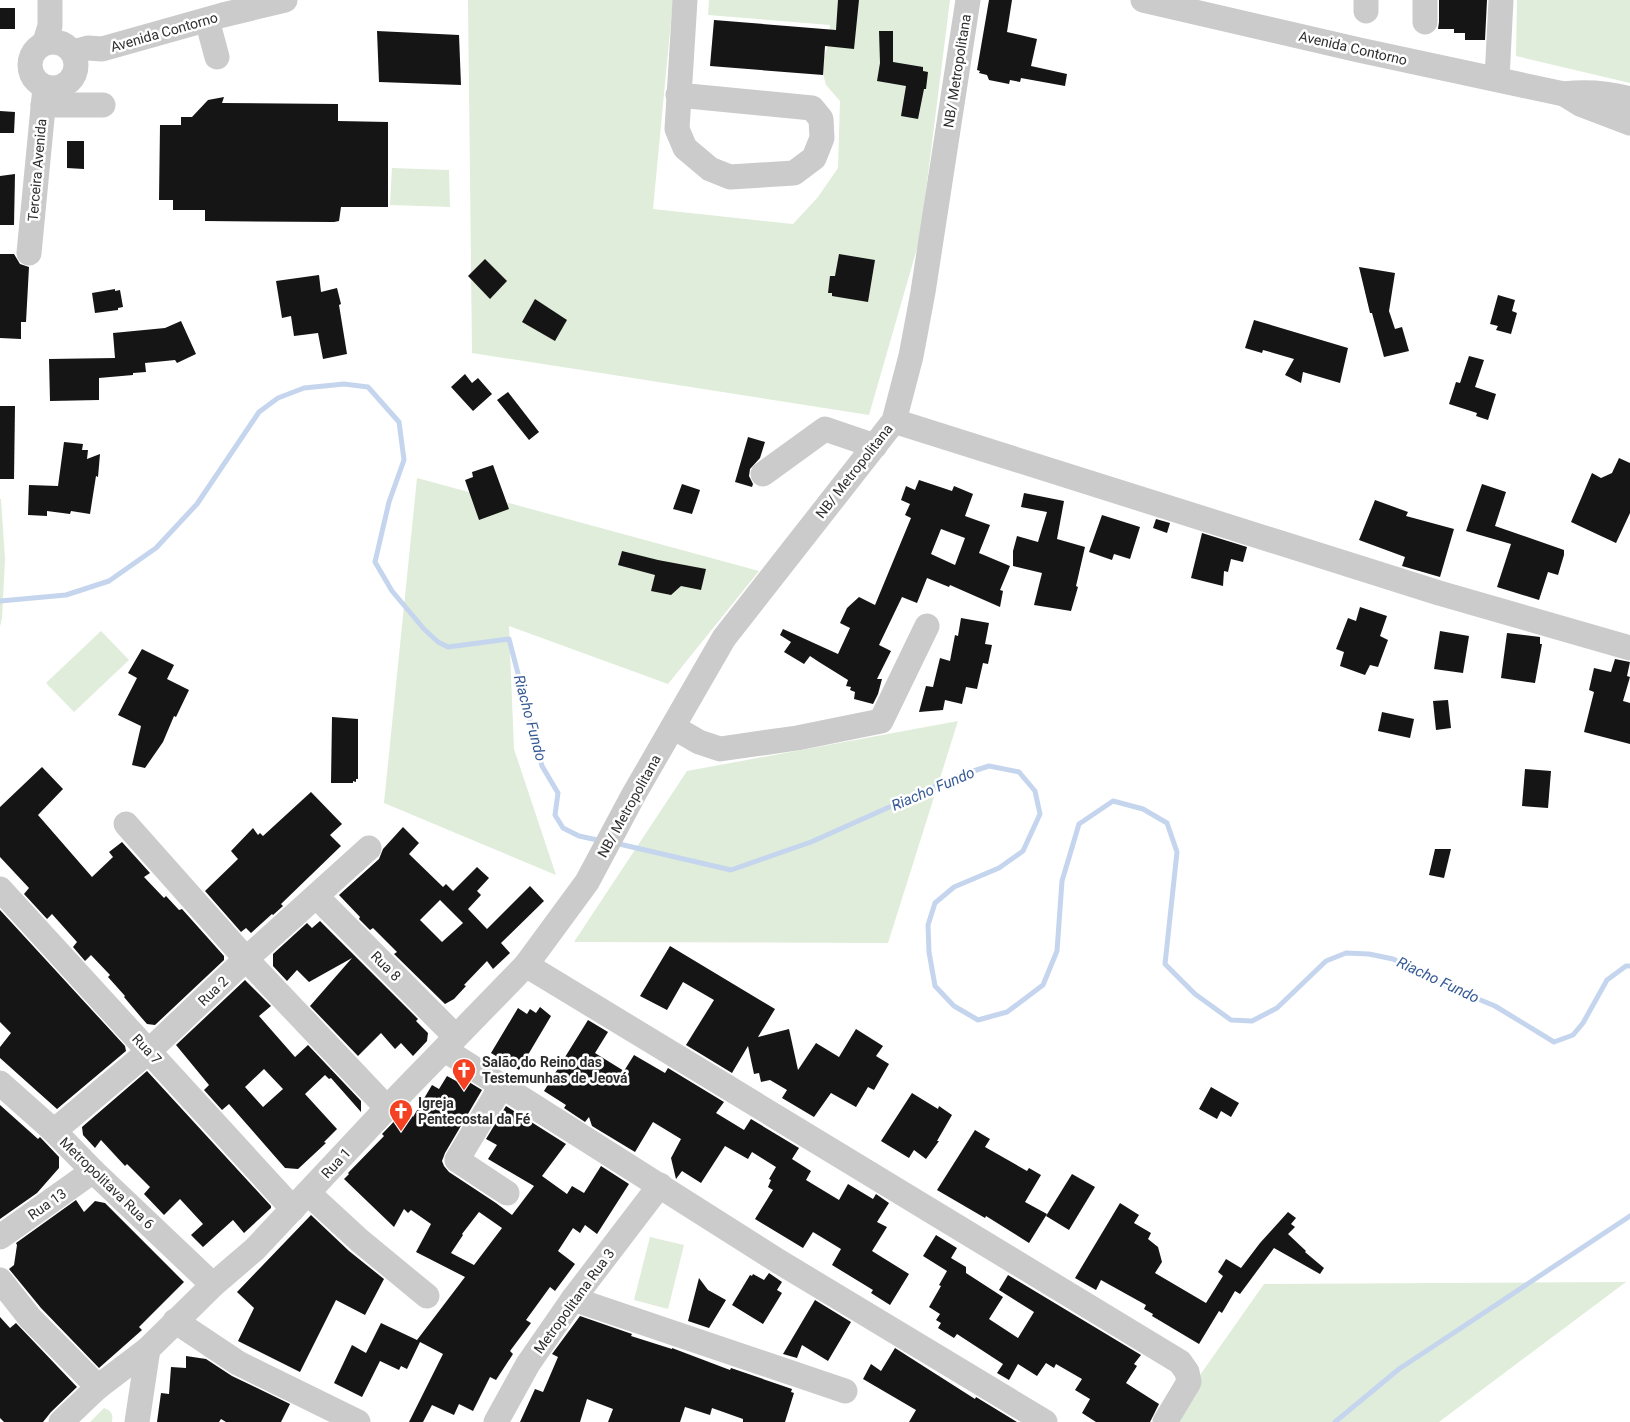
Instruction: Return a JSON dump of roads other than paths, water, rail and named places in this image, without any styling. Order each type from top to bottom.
[{"type":"street","points":[[44,96],[52,88],[66,84],[71,80],[50,0]]},
{"type":"street","name":"Avenida Contorno","points":[[61,45],[91,60],[102,49],[285,0]]},
{"type":"street","points":[[678,95],[812,108],[821,119],[822,138],[814,158],[794,173],[730,177],[710,169],[685,148],[677,129],[678,95],[685,0]]},
{"type":"street","name":"NB/ Metropolitana","points":[[586,882],[634,794],[724,638],[894,421],[911,356],[923,292],[968,0]]},
{"type":"street","name":"Avenida Contorno","points":[[1143,0],[1359,50],[1564,94],[1588,108],[1630,122]]},
{"type":"street","points":[[1497,79],[1501,0]]},
{"type":"street","points":[[207,20],[217,57]]},
{"type":"street","points":[[61,45],[34,50],[29,64],[33,78],[44,96],[103,105]]},
{"type":"street","name":"Avenida Contorno","points":[[1564,94],[1581,92],[1600,93],[1630,101]]},
{"type":"street","name":"Terceira Avenida","points":[[29,253],[44,96]]},
{"type":"street","points":[[1630,101],[1626,109],[1630,122]]},
{"type":"street","points":[[894,421],[1439,592],[1630,648]]},
{"type":"street","points":[[763,474],[825,429],[874,446]]},
{"type":"street","points":[[673,727],[699,742],[720,749],[797,738],[881,721],[927,626]]},
{"type":"street","points":[[126,824],[246,959],[387,1108]]},
{"type":"street","name":"Rua 2","points":[[54,1131],[149,1051],[246,959],[369,848]]},
{"type":"street","name":"Rua 1","points":[[61,1422],[98,1387],[148,1349],[213,1285],[255,1249],[387,1108],[526,965],[586,882]]},
{"type":"street","name":"Rua 7","points":[[0,889],[149,1051],[301,1201],[359,1240],[427,1296]]},
{"type":"street","name":"Rua 8","points":[[316,896],[451,1043],[502,1085],[778,1261],[1045,1422]]},
{"type":"street","points":[[526,965],[1180,1362],[1187,1372],[1189,1382],[1165,1422]]},
{"type":"street","name":"Metropolitava Rua 6","points":[[0,1082],[54,1131],[93,1171],[213,1285]]},
{"type":"street","points":[[502,1085],[457,1160],[506,1193]]},
{"type":"street","name":"Rua 13","points":[[0,1237],[93,1171]]},
{"type":"street","name":"Metropolitana Rua 3","points":[[496,1422],[528,1364],[573,1299],[660,1185]]},
{"type":"street","points":[[0,1280],[30,1318],[98,1387]]},
{"type":"street","points":[[573,1299],[845,1391]]},
{"type":"street","points":[[175,1321],[238,1363],[358,1422]]},
{"type":"street","points":[[137,1422],[148,1349]]},
{"type":"waterway","name":"Riacho Fundo","points":[[0,601],[66,595],[109,581],[156,548],[197,504],[259,412],[278,398],[304,388],[344,384],[368,387],[399,422],[404,460],[389,502],[375,562],[392,591],[424,629],[438,642],[448,647],[509,639],[542,766],[558,793],[555,815],[563,828],[579,836],[602,841]]},
{"type":"waterway","name":"Riacho Fundo","points":[[615,843],[731,870],[811,842],[961,775],[989,766],[1019,772],[1035,791],[1040,814],[1023,851],[999,868],[954,887],[935,903],[928,925],[929,952],[935,986],[954,1006],[978,1020],[1007,1012],[1043,985],[1057,951],[1062,881],[1079,824],[1113,801],[1143,809],[1167,823],[1177,852],[1165,964],[1195,994],[1231,1020],[1252,1021],[1277,1008],[1326,961],[1346,953],[1369,954],[1393,959],[1449,987],[1495,1006],[1554,1042],[1573,1035],[1583,1023],[1607,980],[1626,966],[1630,966]]},
{"type":"waterway","points":[[1335,1422],[1399,1369],[1630,1216]]},
{"type":"place","name":"Salão do Reino das Testemunhas de Jeová","points":[[464,1091]]},
{"type":"place","name":"Igreja Pentecostal da Fé","points":[[401,1132]]}]
